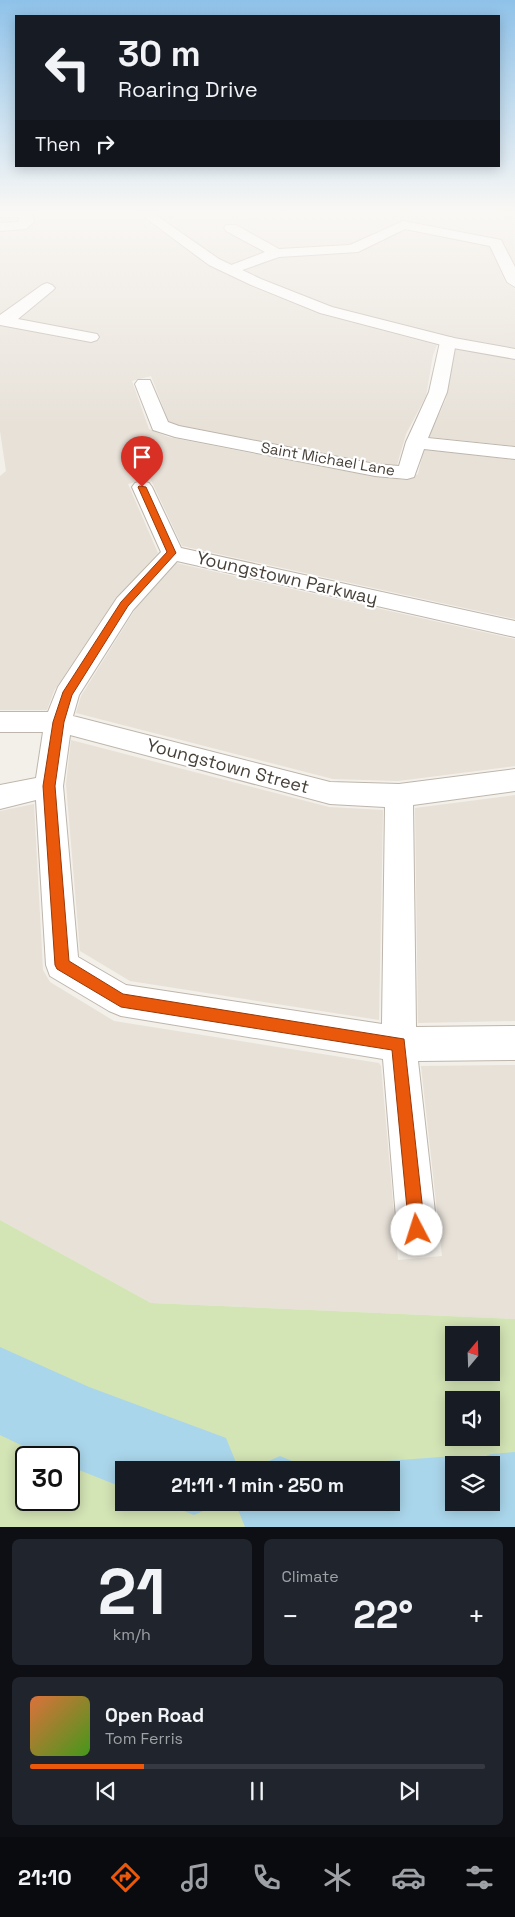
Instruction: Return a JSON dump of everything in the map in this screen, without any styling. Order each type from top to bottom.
[{"type":"street","points":[[260,282],[326,310],[448,342],[515,354]]},
{"type":"street","points":[[2,321],[47,288]]},
{"type":"street","points":[[2,321],[91,337]]},
{"type":"street","name":"Saint Michael Lane","points":[[144,384],[160,426],[175,432],[374,470],[407,472],[416,442],[436,398],[442,356],[448,342]]},
{"type":"street","points":[[416,442],[515,453]]},
{"type":"street","points":[[142,487],[172,553]]},
{"type":"street","name":"Youngstown Parkway","points":[[399,1044],[121,1000],[62,965],[49,786],[58,722],[67,694],[124,604],[172,553],[515,629]]},
{"type":"street","name":"Youngstown Street","points":[[0,722],[58,722],[330,793],[399,796]]},
{"type":"street","points":[[417,1230],[399,1044],[399,796],[515,780]]},
{"type":"street","points":[[0,797],[49,786]]},
{"type":"street","points":[[399,1044],[515,1043]]},
{"type":"shaded area","points":[[0,282],[243,282],[320,314],[437,345],[433,355],[426,396],[406,434],[397,465],[377,463],[180,426],[169,422],[151,376],[132,381],[149,429],[168,437],[371,476],[405,480],[418,474],[424,449],[515,460],[515,619],[182,546],[150,478],[128,484],[158,553],[113,602],[54,691],[47,710],[0,710],[0,476],[6,471],[0,431]]},
{"type":"shaded area","points":[[272,282],[505,282],[515,289],[515,349],[450,337],[331,307]]},
{"type":"shaded area","points":[[455,349],[515,359],[515,446],[429,437],[446,399]]},
{"type":"shaded area","points":[[176,563],[515,639],[515,766],[398,781],[333,779],[76,713],[81,696],[136,608]]},
{"type":"shaded area","points":[[71,740],[329,807],[383,810],[379,1020],[130,981],[80,951],[66,784]]},
{"type":"shaded area","points":[[515,795],[515,1021],[418,1023],[415,808]]},
{"type":"shaded area","points":[[34,804],[43,970],[50,982],[114,1021],[379,1063],[381,1066],[398,1260],[442,1256],[421,1066],[515,1065],[515,1319],[151,1303],[0,1220],[0,811]]},
{"type":"green space","points":[[0,1220],[151,1303],[515,1319],[515,1527],[0,1527]]},
{"type":"waterway","points":[[0,1390],[75,1425],[170,1461]]},
{"type":"waterway","points":[[500,1498],[515,1497]]},
{"type":"waterway","points":[[400,1506],[445,1503]]},
{"type":"waterway","points":[[301,1511],[306,1513],[333,1511]]},
{"type":"route","points":[[142,487],[172,553],[124,604],[67,694],[58,722],[49,786],[62,965],[121,1000],[399,1044],[417,1230]]}]
